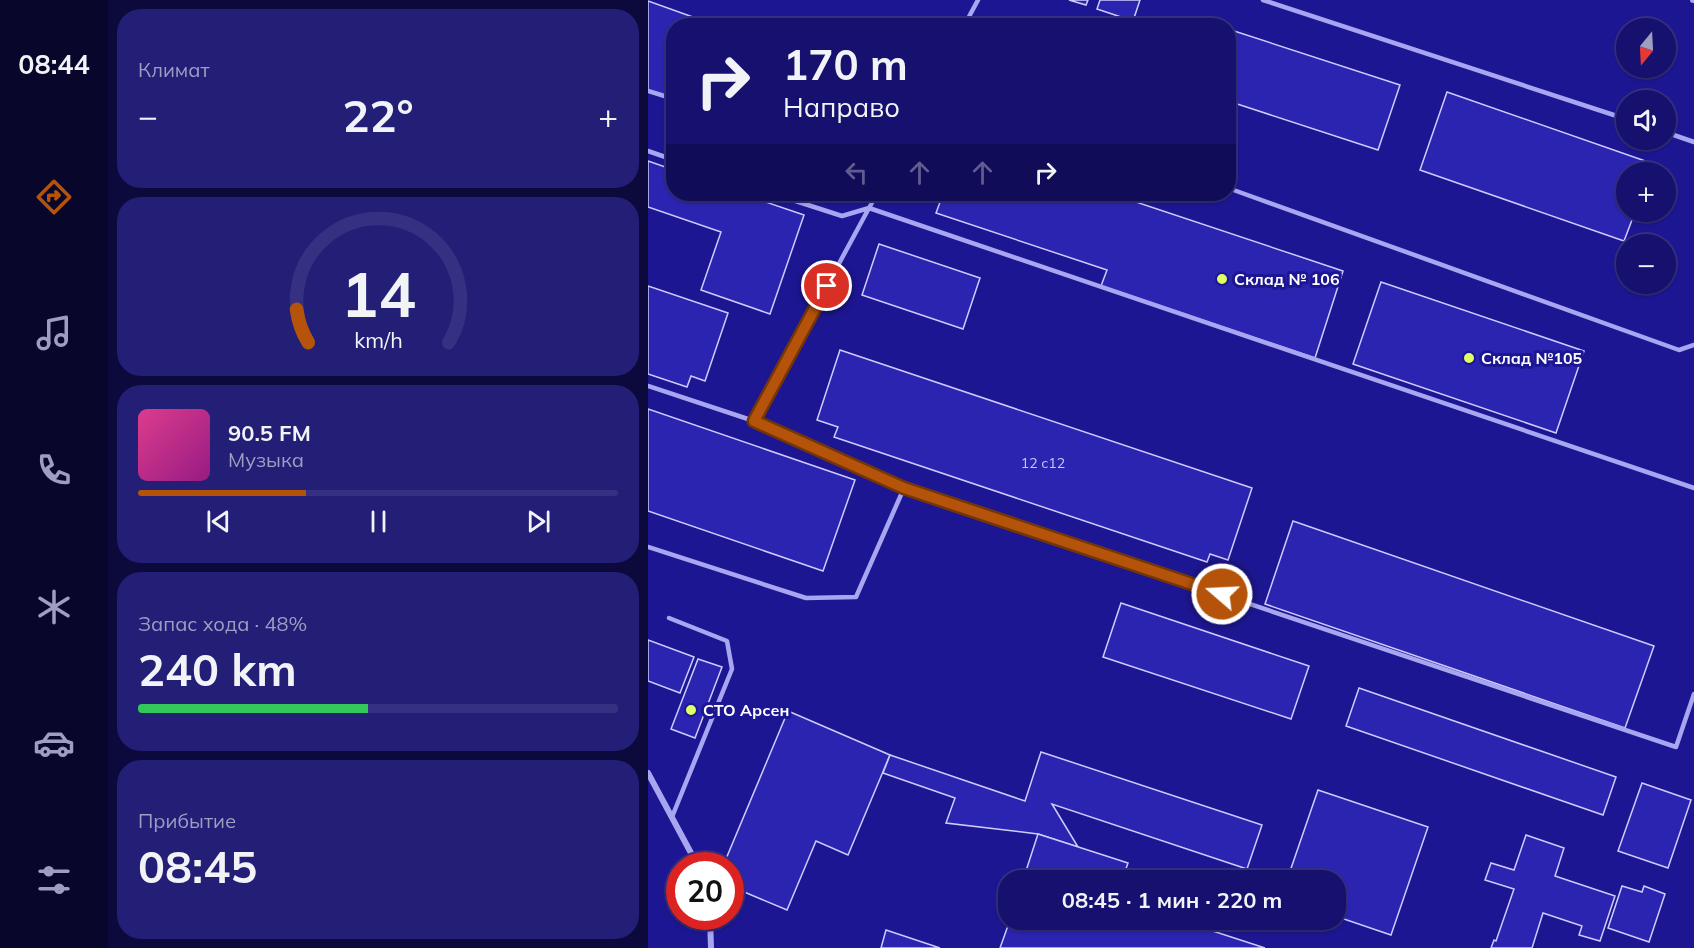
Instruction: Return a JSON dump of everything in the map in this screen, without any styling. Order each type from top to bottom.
[{"type":"street","points":[[648,773],[691,852]]},
{"type":"street","points":[[710,930],[711,948]]},
{"type":"lane","points":[[968,18],[978,0]]},
{"type":"lane","points":[[1263,0],[1616,116]]},
{"type":"lane","points":[[648,91],[666,97]]},
{"type":"lane","points":[[1676,136],[1694,142]]},
{"type":"lane","points":[[648,151],[666,157]]},
{"type":"lane","points":[[1236,191],[1679,350],[1694,345]]},
{"type":"lane","points":[[796,201],[842,216],[870,208],[1694,488]]},
{"type":"lane","points":[[754,421],[874,201]]},
{"type":"lane","points":[[648,386],[754,421],[904,488],[1676,747],[1694,694]]},
{"type":"lane","points":[[648,547],[806,598],[856,597],[904,488]]},
{"type":"lane","points":[[669,618],[727,641],[732,669],[672,817]]},
{"type":"building","points":[[1069,0],[1088,0],[1086,5]]},
{"type":"building","points":[[1100,0],[1140,0],[1134,18],[1124,18],[1097,9]]},
{"type":"building","points":[[648,1],[696,18],[666,18],[666,96],[648,90]]},
{"type":"building","points":[[1236,32],[1400,85],[1378,150],[1236,104]]},
{"type":"building","points":[[1447,92],[1648,162],[1616,162],[1616,222],[1631,222],[1627,234],[1616,234],[1616,238],[1420,170]]},
{"type":"building","points":[[648,161],[666,167],[666,201],[763,201],[804,215],[770,314],[701,290],[721,232],[648,207]]},
{"type":"building","name":"Склад № 106","points":[[940,201],[1133,201],[1343,271],[1315,358],[1101,286],[1107,270],[936,213]]},
{"type":"building","points":[[879,244],[980,278],[963,329],[862,295]]},
{"type":"building","name":"Склад №105","points":[[1381,282],[1584,351],[1556,433],[1353,364]]},
{"type":"building","points":[[648,286],[728,313],[705,381],[691,376],[687,387],[648,374]]},
{"type":"building","points":[[840,350],[1252,488],[1228,560],[1210,554],[1207,562],[834,437],[838,427],[817,420]]},
{"type":"building","points":[[648,409],[855,480],[823,571],[648,511]]},
{"type":"building","points":[[1293,521],[1654,646],[1625,728],[1265,604]]},
{"type":"building","points":[[1121,603],[1309,666],[1291,719],[1103,657]]},
{"type":"building","points":[[648,640],[694,657],[680,693],[648,681]]},
{"type":"building","points":[[698,659],[722,667],[695,738],[671,729]]},
{"type":"building","points":[[1359,688],[1616,777],[1603,815],[1346,726]]},
{"type":"building","points":[[788,711],[890,755],[848,855],[816,841],[787,910],[744,892],[744,852],[729,852]]},
{"type":"building","points":[[1041,752],[1262,825],[1247,869],[1052,804],[1078,847],[1038,834],[946,823],[955,798],[883,773],[890,755],[1025,801]]},
{"type":"building","points":[[1642,783],[1691,800],[1668,868],[1618,851]]},
{"type":"building","points":[[1318,790],[1428,827],[1391,935],[1346,920],[1346,870],[1290,870]]},
{"type":"building","points":[[1038,834],[1128,863],[1126,870],[1026,870]]},
{"type":"building","points":[[1526,835],[1564,848],[1555,876],[1615,896],[1600,941],[1579,935],[1582,926],[1543,913],[1532,948],[1491,948],[1494,940],[1496,941],[1514,889],[1485,880],[1491,863],[1514,870]]},
{"type":"building","points":[[1622,886],[1642,892],[1644,886],[1665,894],[1649,942],[1608,928]]},
{"type":"building","points":[[886,930],[940,948],[881,948]]},
{"type":"building","points":[[1006,930],[1210,930],[1265,948],[1000,948]]},
{"type":"place","name":"Склад № 106","points":[[1222,279]]},
{"type":"place","name":"Склад №105","points":[[1469,358]]},
{"type":"place","name":"СТО Арсен","points":[[691,710]]},
{"type":"route","points":[[827,286],[754,421],[904,488],[1222,594]]}]
